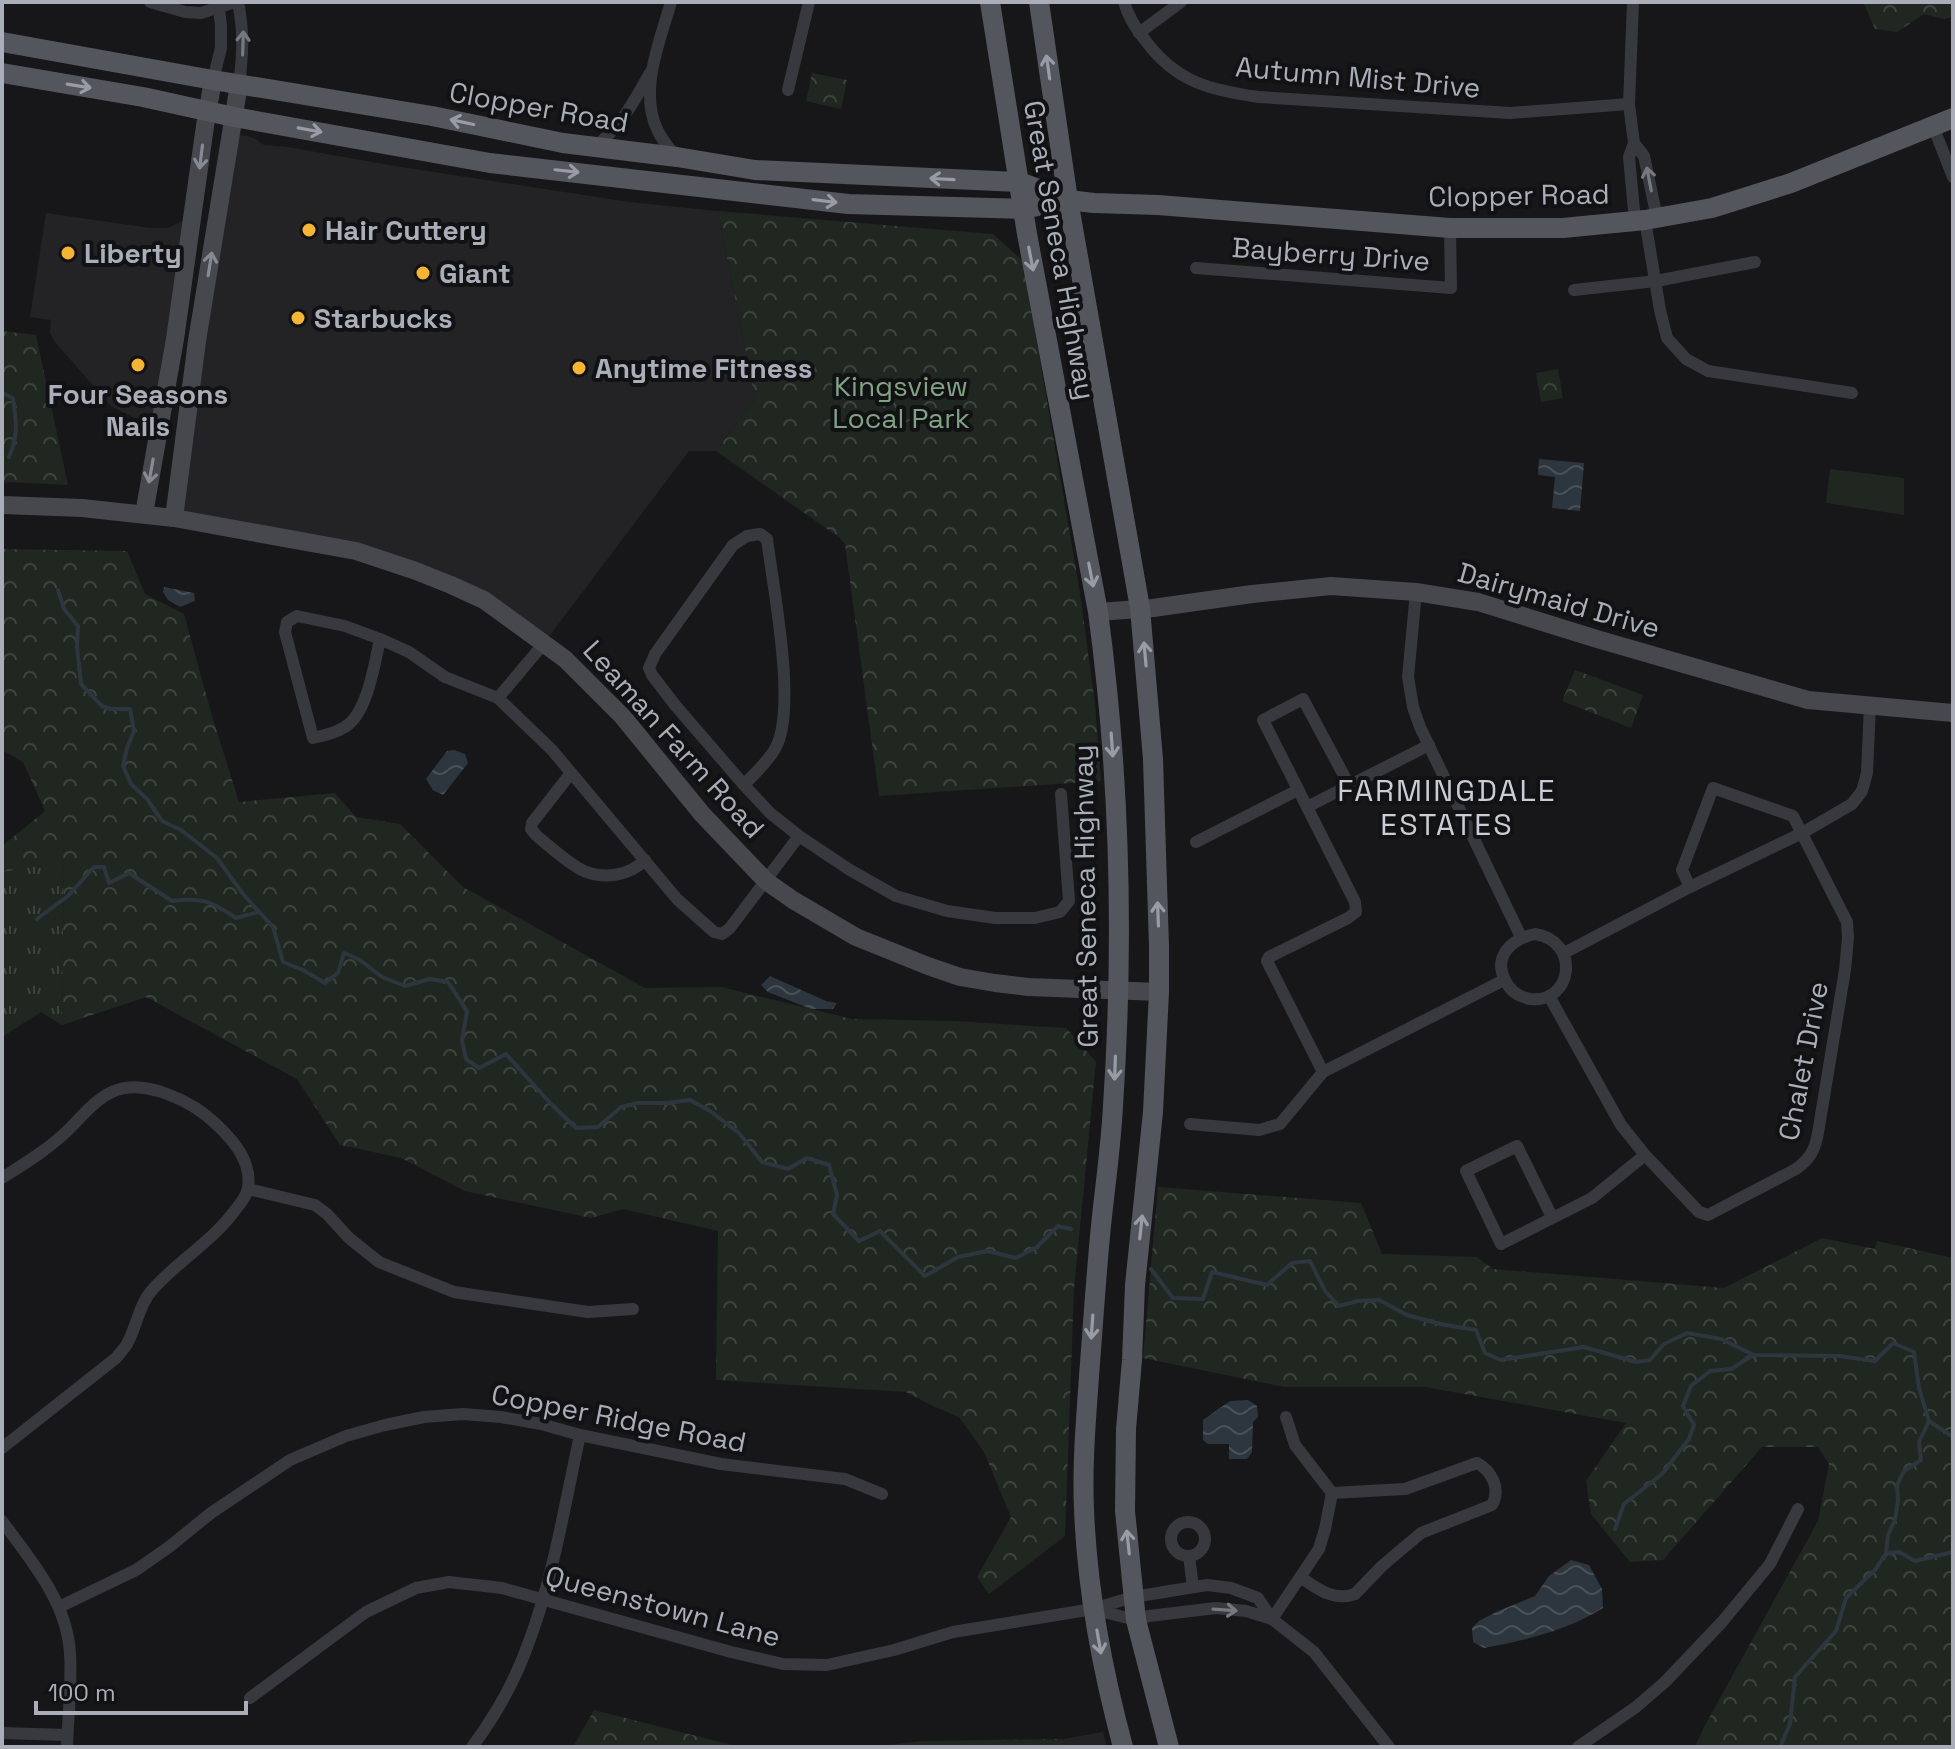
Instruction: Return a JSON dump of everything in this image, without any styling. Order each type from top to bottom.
[{"type":"main road","name":"Great Seneca Highway","points":[[990,2],[1023,209],[1098,612],[1118,825],[1118,990],[1113,1106],[1085,1430],[1084,1509],[1093,1609],[1108,1693],[1123,1747]]},
{"type":"main road","name":"Great Seneca Highway","points":[[1039,2],[1068,200],[1140,608],[1153,759],[1159,992],[1153,1112],[1135,1285],[1126,1429],[1125,1511],[1136,1620],[1169,1747]]},
{"type":"main road","name":"Clopper Road","points":[[2,42],[432,116],[594,148],[755,170],[1019,182],[1068,200],[1094,203],[1158,205],[1450,228],[1563,228],[1646,220],[1712,208],[1791,183],[1953,118]]},
{"type":"main road","name":"Clopper Road","points":[[2,73],[490,163],[848,204],[1023,209],[1068,200]]},
{"type":"street","points":[[150,2],[201,13],[218,5],[237,2],[244,45],[197,341],[174,518]]},
{"type":"street","points":[[671,2],[653,67],[649,104],[658,132],[677,157]]},
{"type":"street","points":[[788,90],[809,2]]},
{"type":"street","name":"Autumn Mist Drive","points":[[1124,2],[1139,33],[1155,55],[1177,74],[1205,87],[1228,92],[1259,97],[1510,113],[1629,104]]},
{"type":"street","points":[[1139,33],[1181,2]]},
{"type":"street","points":[[1633,2],[1629,104],[1634,143],[1629,157],[1646,220],[1667,338],[1686,359],[1708,371],[1852,393]]},
{"type":"street","points":[[144,514],[175,339],[208,110],[221,48],[218,5]]},
{"type":"street","points":[[594,148],[624,118],[653,67]]},
{"type":"street","points":[[1933,126],[1953,177]]},
{"type":"street","points":[[1634,143],[1644,156],[1646,220]]},
{"type":"street","name":"Bayberry Drive","points":[[1196,268],[1451,288],[1450,228]]},
{"type":"street","points":[[1574,290],[1656,281],[1755,262]]},
{"type":"street","name":"Leaman Farm Road","points":[[2,505],[82,508],[174,518],[356,551],[416,571],[484,600],[545,642],[623,717],[702,814],[766,881],[856,937],[960,977],[1028,987],[1159,992]]},
{"type":"street","points":[[744,785],[775,749],[783,730],[778,621],[767,539],[760,534],[747,536],[733,545],[655,654],[649,668],[675,705],[744,785],[770,813],[850,870],[896,896],[947,911],[995,918],[1035,918],[1060,912],[1069,901],[1061,794]]},
{"type":"street","name":"Dairymaid Drive","points":[[1098,612],[1331,586],[1416,592],[1478,602],[1808,700],[1953,713]]},
{"type":"street","points":[[1416,592],[1408,677],[1413,707],[1521,937]]},
{"type":"street","points":[[380,639],[361,708],[353,721],[331,734],[313,738],[285,632],[287,622],[297,616],[345,626],[380,639],[409,652],[445,677],[498,698],[552,750],[677,899],[714,932],[722,934],[730,928],[799,836]]},
{"type":"street","points":[[498,698],[545,642]]},
{"type":"street","points":[[1323,1072],[1267,961],[1269,957],[1348,918],[1356,912],[1355,902],[1263,720],[1303,699],[1349,785]]},
{"type":"street","points":[[1564,953],[1802,833],[1852,804],[1862,791],[1867,773],[1870,705]]},
{"type":"street","points":[[1307,807],[1429,745]]},
{"type":"street","points":[[571,773],[532,823],[531,829],[584,871],[600,875],[629,873],[645,860]]},
{"type":"street","points":[[1690,887],[1682,870],[1713,788],[1793,816],[1802,833]]},
{"type":"street","points":[[1196,842],[1298,790]]},
{"type":"street","name":"Chalet Drive","points":[[1549,996],[1621,1125],[1699,1212],[1708,1215],[1796,1169],[1808,1160],[1815,1148],[1848,938],[1847,922],[1802,833]]},
{"type":"street","points":[[1535,934],[1546,936],[1564,953],[1567,965],[1565,978],[1549,996],[1537,999],[1522,997],[1511,990],[1504,980],[1502,956],[1521,937],[1535,934]]},
{"type":"street","points":[[1190,1124],[1259,1130],[1280,1124],[1323,1072],[1504,980]]},
{"type":"street","points":[[2,1178],[39,1155],[112,1092],[130,1087],[150,1088],[212,1119],[233,1139],[242,1155],[247,1169],[248,1189],[226,1223],[152,1290],[143,1302],[127,1344],[116,1358],[2,1448]]},
{"type":"street","points":[[1552,1217],[1517,1146],[1466,1171],[1501,1244],[1592,1198],[1645,1155]]},
{"type":"street","points":[[248,1189],[315,1205],[379,1262],[454,1292],[588,1312],[633,1309]]},
{"type":"street","name":"Copper Ridge Road","points":[[59,1607],[136,1570],[211,1513],[290,1460],[346,1436],[424,1417],[463,1414],[501,1417],[721,1464],[845,1479],[882,1494]]},
{"type":"street","points":[[1093,1609],[1136,1620],[1216,1608],[1246,1611],[1272,1619],[1319,1549],[1332,1493],[1295,1445],[1286,1417]]},
{"type":"street","points":[[472,1747],[514,1677],[530,1640],[580,1435]]},
{"type":"street","points":[[1300,1577],[1333,1597],[1355,1594],[1421,1533],[1492,1505],[1497,1488],[1485,1467],[1477,1463],[1405,1489],[1332,1493]]},
{"type":"street","points":[[1578,1747],[1656,1691],[1722,1622],[1770,1564],[1798,1509]]},
{"type":"street","points":[[2,1521],[50,1589],[66,1629],[70,1652],[67,1741],[2,1733]]},
{"type":"street","points":[[1188,1612],[1189,1556]]},
{"type":"street","name":"Queenstown Lane","points":[[250,1698],[366,1612],[416,1588],[449,1582],[502,1588],[759,1660],[804,1665],[827,1665],[894,1650],[953,1632],[1093,1609],[1133,1597],[1207,1585],[1231,1588],[1258,1598],[1272,1619],[1314,1652],[1389,1747]]},
{"type":"shaded area","points":[[231,132],[254,138],[264,145],[629,202],[718,211],[755,399],[716,451],[689,451],[545,642],[416,571],[174,518]]},
{"type":"shaded area","points":[[46,213],[150,228],[168,228],[193,216],[160,423],[134,418],[111,406],[54,341],[50,333],[51,320],[30,317]]},
{"type":"shaded area","points":[[1103,1732],[1107,1747],[1017,1747]]},
{"type":"green space","points":[[1863,2],[1953,2],[1953,17],[1944,19],[1924,14],[1897,32],[1875,29]]},
{"type":"green space","points":[[812,73],[847,80],[841,109],[806,101]]},
{"type":"green space","name":"Kingsview Local Park","points":[[718,211],[993,234],[1023,261],[1080,593],[1095,704],[1101,781],[879,796],[845,544],[716,451],[755,399]]},
{"type":"green space","points":[[2,331],[36,335],[68,485],[2,483]]},
{"type":"green space","points":[[1558,369],[1563,398],[1541,402],[1536,373]]},
{"type":"green space","points":[[1830,469],[1904,478],[1904,515],[1826,503]]},
{"type":"green space","points":[[2,549],[127,551],[145,594],[184,614],[239,802],[335,793],[356,817],[400,824],[463,887],[645,988],[721,987],[852,1019],[1066,1028],[1096,1062],[1074,1289],[1065,1536],[989,1594],[977,1577],[1011,1517],[984,1452],[959,1417],[906,1392],[716,1380],[718,1231],[623,1209],[591,1218],[465,1191],[401,1158],[340,1145],[297,1079],[146,997],[62,1025],[64,862],[2,872],[2,846],[45,811],[23,762],[2,750]]},
{"type":"green space","points":[[1575,670],[1643,695],[1631,728],[1562,701]]},
{"type":"green space","points":[[64,861],[62,1025],[41,1012],[2,1037],[2,872]]},
{"type":"green space","points":[[1158,1187],[1361,1203],[1382,1254],[1477,1257],[1493,1269],[1724,1288],[1822,1238],[1875,1249],[1877,1241],[1953,1258],[1953,1747],[1695,1747],[1818,1521],[1829,1464],[1818,1447],[1762,1447],[1663,1560],[1630,1562],[1591,1514],[1586,1481],[1626,1423],[1425,1387],[1284,1387],[1143,1358]]},
{"type":"green space","points":[[594,1710],[740,1747],[573,1747]]},
{"type":"green space","points":[[1061,1739],[1064,1747],[868,1747],[923,1741]]},
{"type":"water","points":[[1539,459],[1584,463],[1580,511],[1552,508],[1555,477],[1538,475]]},
{"type":"water","points":[[164,587],[194,593],[195,601],[180,607],[168,600],[163,592]]},
{"type":"water","points":[[447,751],[465,754],[468,763],[443,795],[433,790],[426,779]]},
{"type":"water","points":[[770,976],[837,1003],[833,1009],[811,1009],[768,992],[761,985]]},
{"type":"water","points":[[1248,1400],[1257,1406],[1258,1417],[1253,1422],[1252,1452],[1247,1459],[1229,1459],[1229,1444],[1208,1444],[1203,1440],[1203,1420],[1230,1401]]},
{"type":"water","points":[[1571,1560],[1589,1565],[1602,1589],[1603,1608],[1575,1623],[1530,1638],[1484,1648],[1473,1642],[1472,1628],[1479,1621],[1535,1596],[1549,1576]]},
{"type":"waterway","points":[[2,393],[13,398],[15,414],[15,435],[9,457]]},
{"type":"waterway","points":[[58,590],[64,609],[78,626],[81,684],[102,706],[130,709],[134,731],[123,766],[131,784],[147,799],[162,821],[181,830],[217,858],[243,894],[273,927],[283,962],[325,983],[338,973],[344,953],[360,960],[382,977],[405,986],[430,979],[448,982],[467,1011],[462,1041],[466,1059],[479,1068],[506,1054],[576,1128],[598,1127],[621,1107],[690,1100],[739,1133],[762,1162],[788,1169],[807,1158],[829,1165],[837,1195],[833,1214],[859,1241],[880,1231],[925,1276],[958,1257],[987,1251],[1016,1258],[1037,1247],[1058,1226],[1071,1229]]},
{"type":"waterway","points":[[37,919],[68,896],[94,867],[104,867],[109,883],[129,873],[172,901],[206,902],[236,918],[259,912]]},
{"type":"waterway","points":[[1151,1269],[1173,1298],[1203,1299],[1212,1272],[1267,1285],[1292,1263],[1310,1261],[1325,1291],[1339,1306],[1379,1300],[1407,1315],[1476,1330],[1485,1353],[1501,1360],[1584,1347],[1636,1362],[1650,1360],[1664,1344],[1687,1333],[1721,1339],[1754,1355],[1839,1356],[1875,1361],[1893,1343],[1914,1352],[1919,1388],[1929,1421],[1953,1437]]},
{"type":"waterway","points":[[1615,1529],[1624,1504],[1662,1474],[1689,1439],[1694,1425],[1683,1406],[1691,1386],[1710,1371],[1731,1369],[1753,1355]]},
{"type":"waterway","points":[[1886,1553],[1888,1535],[1895,1520],[1897,1485],[1904,1471],[1921,1460],[1919,1442],[1929,1421]]},
{"type":"waterway","points":[[1780,1747],[1790,1724],[1795,1677],[1836,1631],[1846,1598],[1875,1570],[1886,1553],[1899,1552],[1915,1561],[1953,1552]]},
{"type":"place","name":"Hair Cuttery","points":[[309,230]]},
{"type":"place","name":"Liberty","points":[[68,253]]},
{"type":"place","name":"Giant","points":[[423,273]]},
{"type":"place","name":"Starbucks","points":[[298,318]]},
{"type":"place","name":"Four Seasons Nails","points":[[138,365]]},
{"type":"place","name":"Anytime Fitness","points":[[579,368]]},
{"type":"district","name":"FARMINGDALE ESTATES","points":[[1447,807]]}]
